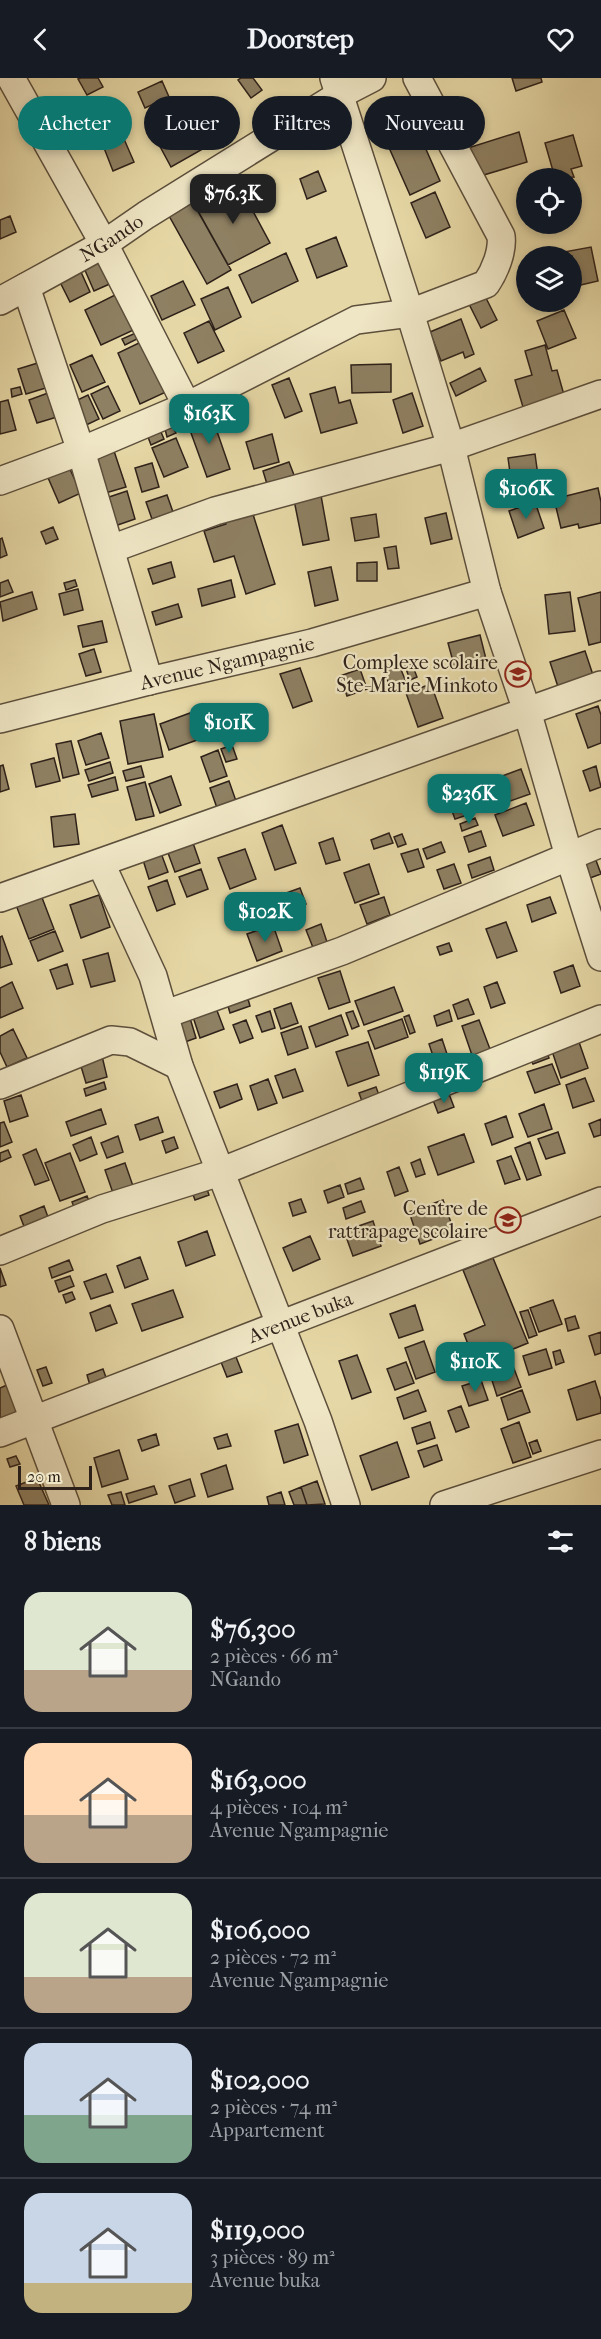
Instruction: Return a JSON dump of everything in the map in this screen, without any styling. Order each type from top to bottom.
[{"type":"street","name":"NGando","points":[[0,301],[104,244],[338,86],[372,78]]},
{"type":"street","points":[[0,481],[81,452],[187,406],[356,320],[410,313],[486,284],[492,275],[502,243],[501,236],[417,78]]},
{"type":"street","points":[[11,81],[104,244],[187,406]]},
{"type":"street","points":[[338,86],[451,447],[487,592],[527,711],[601,957]]},
{"type":"street","points":[[26,287],[81,452],[148,681]]},
{"type":"street","points":[[111,549],[215,511],[451,447],[601,394]]},
{"type":"street","name":"Avenue Ngampagnie","points":[[0,719],[148,681],[312,644],[487,592]]},
{"type":"street","points":[[0,898],[601,685]]},
{"type":"street","points":[[166,1014],[342,951],[601,843]]},
{"type":"street","points":[[101,864],[153,976],[166,1014],[179,1066],[318,1421],[346,1505]]},
{"type":"street","points":[[0,1251],[102,1209],[220,1173],[601,1020]]},
{"type":"street","points":[[0,1085],[111,1040],[130,1042],[179,1066]]},
{"type":"street","name":"Avenue buka","points":[[0,1433],[601,1201]]},
{"type":"street","points":[[0,1329],[66,1505]]},
{"type":"street","points":[[444,1505],[601,1454]]},
{"type":"building","points":[[98,78],[103,87],[87,95],[78,79]]},
{"type":"building","points":[[253,78],[262,90],[251,98],[238,80]]},
{"type":"building","points":[[512,78],[541,78],[542,82],[516,91]]},
{"type":"building","points":[[162,81],[169,96],[144,96],[144,106],[138,92]]},
{"type":"building","points":[[519,132],[527,162],[477,177],[469,150],[485,150],[485,143]]},
{"type":"building","points":[[573,135],[582,166],[552,168],[545,143]]},
{"type":"building","points":[[105,150],[129,150],[134,162],[113,171]]},
{"type":"building","points":[[162,150],[201,150],[171,167]]},
{"type":"building","points":[[390,150],[426,150],[440,181],[410,195]]},
{"type":"building","points":[[318,171],[326,191],[307,199],[300,179]]},
{"type":"building","points":[[239,185],[270,243],[228,265],[196,208]]},
{"type":"building","points":[[435,192],[450,227],[426,238],[411,203]]},
{"type":"building","points":[[192,200],[231,270],[207,284],[168,214]]},
{"type":"building","points":[[10,216],[16,232],[0,239],[0,220]]},
{"type":"building","points":[[336,237],[347,266],[317,278],[306,249]]},
{"type":"building","points":[[591,247],[598,281],[582,285],[582,249]]},
{"type":"building","points":[[286,253],[298,281],[252,303],[239,275]]},
{"type":"building","points":[[104,259],[114,282],[94,291],[84,268]]},
{"type":"building","points":[[81,272],[90,292],[70,302],[60,282]]},
{"type":"building","points":[[183,281],[195,305],[162,320],[151,296]]},
{"type":"building","points":[[228,287],[241,317],[215,330],[201,299]]},
{"type":"building","points":[[121,292],[138,328],[101,345],[85,310]]},
{"type":"building","points":[[485,296],[497,320],[481,328],[469,304]]},
{"type":"building","points":[[565,312],[576,338],[548,349],[537,321]]},
{"type":"building","points":[[461,319],[474,354],[465,358],[463,352],[441,361],[430,332]]},
{"type":"building","points":[[209,321],[224,351],[198,363],[184,333]]},
{"type":"building","points":[[138,332],[141,337],[125,345],[122,339]]},
{"type":"building","points":[[143,341],[166,392],[140,404],[118,353]]},
{"type":"building","points":[[545,345],[552,371],[557,370],[564,395],[523,407],[515,380],[532,375],[525,351]]},
{"type":"building","points":[[92,355],[105,382],[82,392],[70,365]]},
{"type":"building","points":[[41,362],[49,387],[26,394],[18,369]]},
{"type":"building","points":[[391,364],[391,392],[352,393],[351,365]]},
{"type":"building","points":[[480,368],[486,381],[456,396],[450,383]]},
{"type":"building","points":[[289,378],[302,411],[285,418],[272,385]]},
{"type":"building","points":[[108,386],[120,411],[103,419],[91,394]]},
{"type":"building","points":[[20,387],[22,394],[12,397],[11,389]]},
{"type":"building","points":[[335,387],[339,403],[350,400],[357,423],[321,433],[310,394]]},
{"type":"building","points":[[48,393],[57,417],[37,423],[29,400]]},
{"type":"building","points":[[412,393],[423,426],[403,433],[393,400]]},
{"type":"building","points":[[88,395],[99,419],[82,427],[71,403]]},
{"type":"building","points":[[8,400],[16,430],[0,434],[0,402]]},
{"type":"building","points":[[211,414],[230,469],[207,477],[187,422]]},
{"type":"building","points":[[172,426],[176,433],[167,437],[165,429]]},
{"type":"building","points":[[161,432],[164,439],[151,445],[148,437]]},
{"type":"building","points":[[272,434],[279,462],[254,469],[246,442]]},
{"type":"building","points":[[176,438],[188,467],[164,477],[152,448]]},
{"type":"building","points":[[114,451],[126,487],[102,494],[90,458]]},
{"type":"building","points":[[535,454],[539,483],[512,487],[508,458]]},
{"type":"building","points":[[289,462],[294,475],[267,484],[263,471]]},
{"type":"building","points":[[67,463],[81,493],[59,503],[46,473]]},
{"type":"building","points":[[152,463],[159,487],[142,492],[135,468]]},
{"type":"building","points":[[598,488],[601,523],[579,528],[578,524],[561,528],[554,499]]},
{"type":"building","points":[[320,490],[329,540],[303,545],[293,495]]},
{"type":"building","points":[[127,491],[135,519],[109,528],[100,500]]},
{"type":"building","points":[[167,495],[173,512],[152,519],[146,502]]},
{"type":"building","points":[[535,502],[544,528],[518,538],[509,511]]},
{"type":"building","points":[[251,508],[275,584],[246,594],[234,556],[214,562],[204,531],[226,524],[224,517]]},
{"type":"building","points":[[446,513],[452,539],[431,544],[425,518]]},
{"type":"building","points":[[376,514],[379,537],[355,541],[351,518]]},
{"type":"building","points":[[53,527],[58,539],[46,544],[41,532]]},
{"type":"building","points":[[2,538],[7,555],[0,558],[0,539]]},
{"type":"building","points":[[396,546],[399,568],[388,569],[384,548]]},
{"type":"building","points":[[171,562],[175,577],[153,584],[148,569]]},
{"type":"building","points":[[377,562],[377,581],[357,581],[357,563]]},
{"type":"building","points":[[331,567],[338,600],[315,606],[308,572]]},
{"type":"building","points":[[8,580],[13,592],[0,597],[0,583]]},
{"type":"building","points":[[75,580],[77,586],[66,590],[64,583]]},
{"type":"building","points":[[231,580],[235,597],[202,606],[198,589]]},
{"type":"building","points":[[78,589],[83,610],[64,615],[59,594]]},
{"type":"building","points":[[32,592],[37,609],[3,621],[0,602]]},
{"type":"building","points":[[570,592],[575,631],[549,634],[545,595]]},
{"type":"building","points":[[601,592],[601,642],[589,645],[578,598]]},
{"type":"building","points":[[178,604],[182,617],[156,625],[152,612]]},
{"type":"building","points":[[102,621],[107,642],[83,647],[78,626]]},
{"type":"building","points":[[480,635],[487,663],[479,665],[478,659],[454,665],[448,643]]},
{"type":"building","points":[[94,649],[101,672],[86,676],[79,654]]},
{"type":"building","points":[[585,651],[594,678],[559,690],[550,662]]},
{"type":"building","points":[[398,662],[406,682],[390,688],[383,667]]},
{"type":"building","points":[[412,664],[417,677],[410,680],[405,666]]},
{"type":"building","points":[[300,668],[312,701],[293,708],[280,674]]},
{"type":"building","points":[[360,669],[367,689],[347,696],[340,676]]},
{"type":"building","points":[[431,684],[443,718],[418,727],[406,693]]},
{"type":"building","points":[[598,706],[601,715],[601,743],[588,748],[576,714]]},
{"type":"building","points":[[190,713],[200,739],[169,750],[160,724]]},
{"type":"building","points":[[154,714],[163,757],[128,764],[120,721]]},
{"type":"building","points":[[101,733],[109,758],[86,765],[78,741]]},
{"type":"building","points":[[71,741],[79,774],[63,778],[56,744]]},
{"type":"building","points":[[232,745],[237,759],[226,762],[221,749]]},
{"type":"building","points":[[218,750],[227,776],[210,782],[201,757]]},
{"type":"building","points":[[54,758],[60,781],[36,787],[31,764]]},
{"type":"building","points":[[110,762],[113,773],[89,781],[85,770]]},
{"type":"building","points":[[3,765],[9,789],[0,792],[0,766]]},
{"type":"building","points":[[141,766],[144,777],[126,781],[123,771]]},
{"type":"building","points":[[596,766],[601,787],[590,791],[583,771]]},
{"type":"building","points":[[521,769],[530,794],[496,806],[486,782]]},
{"type":"building","points":[[171,776],[181,805],[160,813],[149,784]]},
{"type":"building","points":[[115,777],[118,790],[92,797],[88,785]]},
{"type":"building","points":[[229,781],[236,801],[217,808],[210,788]]},
{"type":"building","points":[[145,782],[154,816],[136,820],[127,787]]},
{"type":"building","points":[[463,795],[470,814],[455,819],[448,800]]},
{"type":"building","points":[[526,803],[534,825],[503,836],[495,815]]},
{"type":"building","points":[[75,814],[79,844],[54,847],[51,817]]},
{"type":"building","points":[[475,818],[478,825],[462,831],[460,824]]},
{"type":"building","points":[[282,825],[296,863],[275,870],[262,833]]},
{"type":"building","points":[[481,831],[486,846],[469,852],[464,837]]},
{"type":"building","points":[[389,833],[393,843],[374,849],[371,840]]},
{"type":"building","points":[[402,834],[406,844],[398,847],[394,837]]},
{"type":"building","points":[[333,838],[340,860],[326,864],[319,843]]},
{"type":"building","points":[[441,842],[445,852],[427,859],[423,849]]},
{"type":"building","points":[[193,843],[200,863],[175,872],[168,853]]},
{"type":"building","points":[[245,849],[256,879],[230,889],[218,858]]},
{"type":"building","points":[[418,849],[424,867],[408,872],[401,854]]},
{"type":"building","points":[[161,853],[168,872],[149,879],[143,860]]},
{"type":"building","points":[[594,855],[601,874],[590,878],[583,860]]},
{"type":"building","points":[[490,857],[494,870],[472,878],[468,865]]},
{"type":"building","points":[[369,864],[379,894],[355,903],[344,873]]},
{"type":"building","points":[[454,864],[461,883],[444,889],[437,870]]},
{"type":"building","points":[[201,869],[208,889],[187,897],[179,877]]},
{"type":"building","points":[[167,880],[175,904],[157,911],[148,887]]},
{"type":"building","points":[[300,888],[306,904],[283,912],[278,896]]},
{"type":"building","points":[[261,894],[268,913],[243,922],[236,903]]},
{"type":"building","points":[[41,895],[54,929],[29,939],[16,905]]},
{"type":"building","points":[[99,895],[110,927],[81,938],[70,905]]},
{"type":"building","points":[[384,897],[390,915],[367,924],[360,905]]},
{"type":"building","points":[[550,897],[556,913],[532,922],[527,905]]},
{"type":"building","points":[[506,922],[517,951],[497,958],[486,929]]},
{"type":"building","points":[[321,924],[328,945],[314,950],[306,930]]},
{"type":"building","points":[[273,925],[282,951],[257,961],[247,934]]},
{"type":"building","points":[[55,931],[63,951],[38,961],[30,941]]},
{"type":"building","points":[[2,936],[12,964],[0,968],[0,937]]},
{"type":"building","points":[[449,943],[452,951],[440,955],[437,947]]},
{"type":"building","points":[[108,953],[115,981],[91,987],[83,960]]},
{"type":"building","points":[[67,964],[73,984],[57,989],[50,970]]},
{"type":"building","points":[[573,965],[580,986],[561,993],[554,972]]},
{"type":"building","points":[[340,971],[350,1002],[329,1009],[318,978]]},
{"type":"building","points":[[12,982],[23,1008],[0,1018],[0,988]]},
{"type":"building","points":[[497,982],[505,1003],[491,1008],[484,987]]},
{"type":"building","points":[[394,987],[403,1011],[364,1025],[355,1001]]},
{"type":"building","points":[[248,999],[250,1006],[230,1013],[228,1006]]},
{"type":"building","points":[[468,999],[474,1014],[458,1019],[453,1005]]},
{"type":"building","points":[[291,1003],[298,1023],[281,1029],[274,1009]]},
{"type":"building","points":[[216,1008],[224,1029],[200,1038],[193,1017]]},
{"type":"building","points":[[449,1010],[452,1021],[437,1026],[434,1016]]},
{"type":"building","points":[[270,1011],[275,1028],[262,1032],[256,1016]]},
{"type":"building","points":[[353,1011],[359,1026],[352,1029],[346,1013]]},
{"type":"building","points":[[341,1015],[348,1035],[316,1047],[309,1027]]},
{"type":"building","points":[[409,1015],[415,1032],[410,1034],[404,1017]]},
{"type":"building","points":[[190,1018],[196,1038],[185,1042],[179,1023]]},
{"type":"building","points":[[402,1019],[408,1037],[375,1049],[368,1031]]},
{"type":"building","points":[[246,1020],[253,1038],[240,1043],[233,1025]]},
{"type":"building","points":[[479,1020],[493,1057],[475,1064],[462,1026]]},
{"type":"building","points":[[301,1026],[308,1048],[288,1055],[281,1033]]},
{"type":"building","points":[[13,1029],[27,1058],[7,1067],[0,1052],[0,1036]]},
{"type":"building","points":[[442,1039],[447,1054],[434,1059],[429,1044]]},
{"type":"building","points":[[368,1042],[379,1075],[348,1086],[336,1052]]},
{"type":"building","points":[[579,1042],[588,1068],[561,1078],[552,1051]]},
{"type":"building","points":[[547,1052],[549,1058],[533,1064],[530,1058]]},
{"type":"building","points":[[102,1056],[107,1077],[86,1083],[80,1063]]},
{"type":"building","points":[[450,1059],[456,1073],[444,1077],[439,1063]]},
{"type":"building","points":[[552,1064],[560,1084],[535,1093],[527,1072]]},
{"type":"building","points":[[295,1069],[303,1091],[283,1098],[275,1076]]},
{"type":"building","points":[[585,1078],[594,1101],[573,1108],[566,1085]]},
{"type":"building","points":[[268,1079],[277,1103],[258,1110],[250,1086]]},
{"type":"building","points":[[104,1082],[106,1089],[86,1096],[84,1089]]},
{"type":"building","points":[[237,1084],[242,1099],[220,1108],[214,1092]]},
{"type":"building","points":[[376,1087],[380,1098],[363,1104],[359,1093]]},
{"type":"building","points":[[449,1094],[454,1107],[438,1113],[433,1100]]},
{"type":"building","points":[[21,1095],[28,1116],[10,1122],[4,1101]]},
{"type":"building","points":[[544,1104],[552,1129],[528,1137],[519,1114]]},
{"type":"building","points":[[101,1109],[106,1124],[71,1136],[66,1122]]},
{"type":"building","points":[[506,1116],[513,1137],[492,1145],[485,1124]]},
{"type":"building","points":[[158,1117],[163,1132],[140,1140],[135,1125]]},
{"type":"building","points":[[601,1119],[601,1135],[594,1137],[589,1124]]},
{"type":"building","points":[[4,1122],[12,1142],[0,1147],[0,1123]]},
{"type":"building","points":[[558,1132],[565,1153],[546,1159],[538,1139]]},
{"type":"building","points":[[464,1134],[474,1162],[438,1175],[428,1147]]},
{"type":"building","points":[[118,1136],[123,1152],[107,1158],[101,1143]]},
{"type":"building","points":[[91,1137],[97,1154],[80,1161],[73,1145]]},
{"type":"building","points":[[174,1137],[178,1148],[166,1153],[162,1141]]},
{"type":"building","points":[[530,1142],[541,1175],[527,1180],[515,1148]]},
{"type":"building","points":[[36,1149],[49,1180],[35,1185],[23,1155]]},
{"type":"building","points":[[8,1150],[11,1157],[0,1162],[0,1153]]},
{"type":"building","points":[[70,1153],[85,1192],[60,1201],[45,1163]]},
{"type":"building","points":[[511,1156],[520,1179],[505,1184],[497,1161]]},
{"type":"building","points":[[420,1159],[425,1174],[416,1177],[411,1163]]},
{"type":"building","points":[[125,1163],[133,1186],[113,1193],[105,1170]]},
{"type":"building","points":[[399,1167],[408,1191],[395,1196],[387,1172]]},
{"type":"building","points":[[360,1178],[364,1189],[348,1194],[345,1184]]},
{"type":"building","points":[[340,1185],[344,1197],[328,1203],[324,1191]]},
{"type":"building","points":[[206,1186],[209,1195],[195,1200],[192,1192]]},
{"type":"building","points":[[87,1196],[91,1206],[76,1212],[72,1202]]},
{"type":"building","points":[[301,1199],[306,1212],[293,1216],[289,1203]]},
{"type":"building","points":[[443,1200],[454,1231],[420,1244],[409,1212]]},
{"type":"building","points":[[361,1201],[365,1212],[346,1219],[343,1208]]},
{"type":"building","points":[[44,1206],[49,1220],[25,1229],[20,1216]]},
{"type":"building","points":[[373,1221],[381,1246],[353,1256],[344,1231]]},
{"type":"building","points":[[207,1231],[215,1255],[186,1266],[178,1242]]},
{"type":"building","points":[[310,1236],[320,1259],[293,1271],[283,1248]]},
{"type":"building","points":[[140,1257],[148,1279],[125,1288],[117,1266]]},
{"type":"building","points":[[493,1258],[528,1343],[506,1352],[508,1357],[478,1370],[464,1334],[485,1325],[463,1270]]},
{"type":"building","points":[[69,1260],[73,1270],[52,1278],[49,1268]]},
{"type":"building","points":[[0,1268],[6,1285],[0,1287]]},
{"type":"building","points":[[106,1274],[113,1292],[91,1299],[84,1282]]},
{"type":"building","points":[[70,1276],[74,1286],[59,1292],[55,1281]]},
{"type":"building","points":[[173,1290],[183,1317],[142,1331],[132,1304]]},
{"type":"building","points":[[72,1292],[75,1299],[66,1303],[63,1295]]},
{"type":"building","points":[[553,1300],[562,1324],[539,1332],[530,1308]]},
{"type":"building","points":[[110,1305],[117,1323],[96,1331],[90,1313]]},
{"type":"building","points":[[415,1305],[423,1330],[399,1338],[390,1314]]},
{"type":"building","points":[[528,1310],[537,1335],[529,1338],[520,1312]]},
{"type":"building","points":[[575,1316],[579,1328],[568,1331],[565,1319]]},
{"type":"building","points":[[601,1332],[601,1353],[595,1355],[589,1336]]},
{"type":"building","points":[[424,1341],[435,1372],[416,1379],[405,1348]]},
{"type":"building","points":[[546,1349],[552,1368],[529,1375],[523,1356]]},
{"type":"building","points":[[560,1350],[564,1362],[556,1365],[553,1352]]},
{"type":"building","points":[[357,1355],[371,1392],[352,1399],[339,1361]]},
{"type":"building","points":[[236,1357],[242,1372],[227,1377],[221,1362]]},
{"type":"building","points":[[406,1362],[414,1383],[395,1390],[387,1369]]},
{"type":"building","points":[[513,1366],[521,1387],[497,1396],[490,1374]]},
{"type":"building","points":[[46,1367],[52,1383],[43,1386],[37,1370]]},
{"type":"building","points":[[103,1369],[108,1383],[91,1389],[87,1375]]},
{"type":"building","points":[[481,1380],[488,1400],[469,1406],[462,1386]]},
{"type":"building","points":[[595,1381],[601,1400],[601,1413],[577,1420],[568,1390]]},
{"type":"building","points":[[9,1384],[19,1413],[0,1420],[0,1388]]},
{"type":"building","points":[[418,1390],[426,1411],[404,1419],[397,1398]]},
{"type":"building","points":[[522,1390],[530,1412],[508,1420],[501,1398]]},
{"type":"building","points":[[461,1406],[469,1427],[456,1432],[448,1411]]},
{"type":"building","points":[[430,1422],[435,1438],[417,1444],[412,1428]]},
{"type":"building","points":[[519,1422],[531,1457],[513,1463],[501,1429]]},
{"type":"building","points":[[298,1424],[308,1455],[284,1463],[275,1431]]},
{"type":"building","points":[[156,1434],[159,1445],[142,1451],[138,1440]]},
{"type":"building","points":[[227,1434],[231,1446],[218,1449],[214,1438]]},
{"type":"building","points":[[537,1440],[541,1451],[533,1454],[529,1443]]},
{"type":"building","points":[[397,1442],[409,1477],[372,1490],[360,1456]]},
{"type":"building","points":[[437,1445],[442,1460],[424,1467],[418,1451]]},
{"type":"building","points":[[119,1450],[128,1479],[102,1487],[94,1458]]},
{"type":"building","points":[[16,1456],[20,1464],[10,1467],[7,1459]]},
{"type":"building","points":[[226,1465],[233,1489],[208,1497],[201,1474]]},
{"type":"building","points":[[37,1478],[49,1505],[24,1505],[16,1486]]},
{"type":"building","points":[[190,1479],[195,1496],[175,1503],[169,1486]]},
{"type":"building","points":[[317,1481],[325,1504],[307,1505],[301,1487]]},
{"type":"building","points":[[154,1486],[157,1494],[129,1503],[126,1494]]},
{"type":"building","points":[[301,1487],[307,1505],[294,1505],[289,1492]]},
{"type":"building","points":[[121,1492],[125,1505],[112,1505],[108,1495]]},
{"type":"building","points":[[281,1492],[285,1505],[269,1505],[267,1497]]},
{"type":"place","name":"Complexe scolaire Ste-Marie Minkoto","points":[[518,674]]},
{"type":"place","name":"Centre de rattrapage scolaire","points":[[508,1220]]}]
